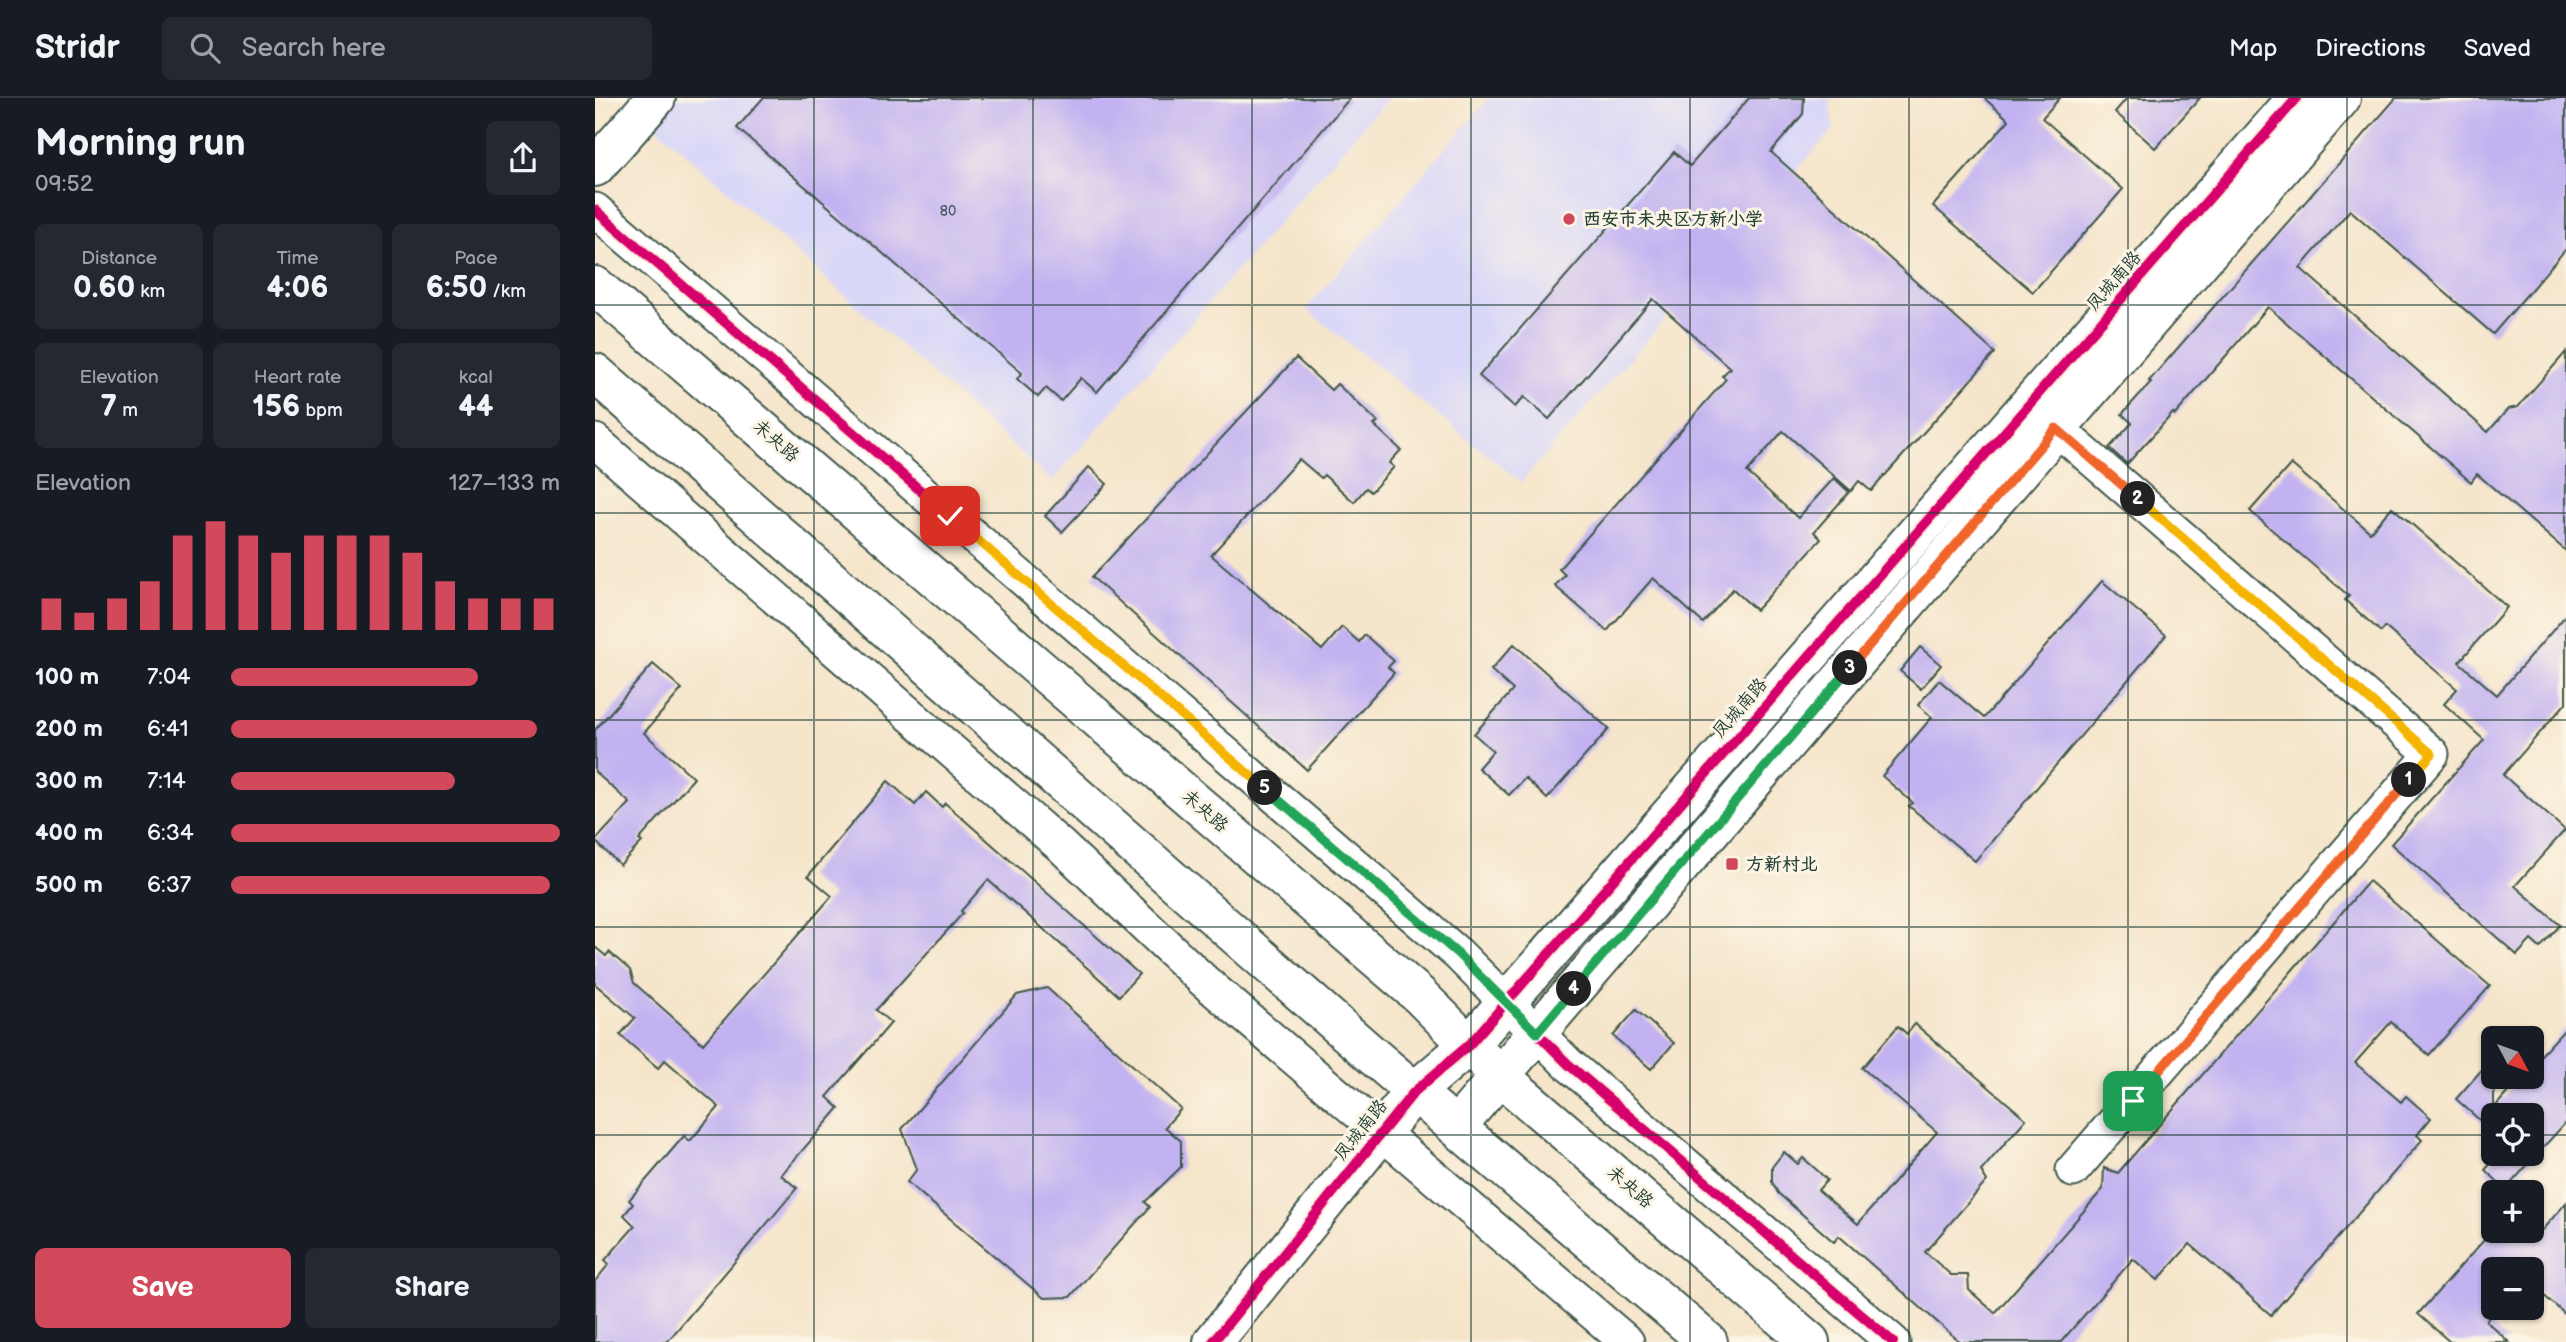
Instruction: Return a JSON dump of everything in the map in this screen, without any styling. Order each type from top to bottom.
[{"type":"street","points":[[595,167],[656,98]]},
{"type":"street","name":"凤城南路","points":[[1213,1342],[1415,1092],[1469,1045],[2297,98]]},
{"type":"street","points":[[1455,1127],[2341,98]]},
{"type":"street","points":[[595,211],[1458,954],[1568,1064],[1893,1342]]},
{"type":"street","name":"未央路","points":[[595,286],[1419,995],[1500,1076],[1810,1342]]},
{"type":"street","points":[[595,373],[1455,1127],[1708,1342]]},
{"type":"street","points":[[2056,428],[2432,754],[2073,1170]]},
{"type":"street","points":[[595,441],[922,722],[1061,846],[1204,981],[1627,1342]]},
{"type":"shaded area","points":[[624,98],[1388,98],[1052,481]]},
{"type":"shaded area","name":"西安市未央区方新小学","points":[[1489,98],[1829,98],[1834,128],[1521,482],[1306,309]]},
{"type":"building","points":[[763,98],[1350,98],[1097,392],[1081,378],[1061,401],[1046,388],[1038,397],[1017,379],[1022,373],[737,128]]},
{"type":"building","points":[[1749,98],[1804,98],[1803,114],[1771,152],[1995,353],[1871,491],[1859,481],[1851,491],[1783,431],[1747,472],[1798,518],[1834,478],[1849,492],[1814,532],[1821,539],[1756,610],[1733,589],[1703,623],[1653,578],[1607,631],[1555,586],[1565,575],[1559,569],[1726,379],[1722,376],[1730,368],[1653,299],[1549,419],[1524,397],[1515,407],[1479,376],[1674,152],[1690,166]]},
{"type":"building","points":[[1984,98],[2060,98],[2042,118],[2123,189],[2033,292],[1933,206],[2009,120]]},
{"type":"building","points":[[2127,98],[2200,98],[2155,148],[2115,112]]},
{"type":"building","points":[[2396,98],[2566,98],[2566,249],[2493,334],[2350,210],[2300,268],[2488,432],[2508,409],[2518,407],[2566,352],[2566,551],[2477,474],[2471,482],[2268,307],[2175,415],[2173,413],[2127,464],[2109,448],[2132,423],[2122,414],[2151,382],[2149,381]]},
{"type":"building","points":[[1296,358],[1331,390],[1337,384],[1378,422],[1374,425],[1401,450],[1389,463],[1394,467],[1371,492],[1366,488],[1354,502],[1324,475],[1321,478],[1299,459],[1211,555],[1322,650],[1342,627],[1359,642],[1365,635],[1394,661],[1388,667],[1394,673],[1307,770],[1092,577]]},
{"type":"building","points":[[2291,464],[2370,532],[2392,507],[2507,607],[2459,662],[2497,695],[2566,615],[2566,703],[2503,775],[2565,830],[2515,886],[2560,925],[2540,948],[2531,940],[2517,955],[2391,844],[2484,740],[2444,704],[2457,689],[2385,627],[2381,632],[2345,600],[2349,596],[2250,511]]},
{"type":"building","points":[[1089,467],[1107,484],[1062,532],[1045,516]]},
{"type":"building","points":[[2102,581],[2166,635],[1975,861],[1909,806],[1913,803],[1882,776],[1932,717],[1918,705],[1939,680],[1984,718]]},
{"type":"building","points":[[1514,644],[1609,729],[1547,799],[1525,778],[1509,795],[1478,768],[1493,751],[1474,734],[1513,690],[1491,670]]},
{"type":"building","points":[[1920,647],[1941,665],[1921,689],[1900,671]]},
{"type":"building","points":[[653,664],[682,689],[644,733],[694,778],[620,865],[595,841],[630,803],[595,772],[595,730]]},
{"type":"building","points":[[888,781],[915,805],[926,792],[942,807],[945,803],[1139,974],[1119,996],[988,880],[961,911],[963,913],[876,1010],[891,1023],[827,1097],[839,1108],[781,1175],[797,1188],[667,1342],[595,1342],[595,1281],[609,1264],[605,1260],[635,1226],[624,1215],[633,1204],[629,1200],[684,1136],[690,1141],[719,1107],[665,1060],[658,1068],[620,1035],[635,1018],[595,984],[595,947],[606,956],[609,952],[630,970],[634,983],[703,1044],[832,896],[808,876]]},
{"type":"building","points":[[2369,881],[2490,986],[2429,1055],[2391,1022],[2355,1063],[2401,1102],[2406,1096],[2431,1118],[2417,1135],[2422,1140],[2271,1315],[2190,1244],[2158,1280],[2133,1259],[2061,1342],[1960,1342],[1839,1236],[1834,1242],[1778,1193],[1772,1182],[1772,1167],[1784,1152],[1798,1164],[1803,1158],[1827,1180],[1818,1190],[1858,1224],[1937,1132],[1862,1068],[1898,1026],[1907,1034],[1915,1024],[2026,1119],[1981,1171],[1987,1181],[1925,1252],[1951,1275],[1968,1275],[1969,1290],[1995,1313],[2103,1189],[2104,1168],[2118,1173]]},
{"type":"building","points":[[1047,988],[1181,1109],[1165,1127],[1181,1141],[1181,1167],[1145,1202],[1150,1207],[1070,1297],[1044,1298],[907,1182],[917,1169],[902,1129],[1017,995]]},
{"type":"building","points":[[1636,1010],[1674,1043],[1651,1069],[1613,1036]]},
{"type":"building","points":[[2566,1028],[2566,1122],[2544,1147],[2544,1103],[2498,1103],[2511,1089],[2545,1088],[2545,1051]]},
{"type":"building","points":[[2481,1071],[2481,1089],[2494,1089],[2494,1103],[2481,1103],[2481,1121],[2456,1099]]},
{"type":"building","points":[[2489,1166],[2527,1166],[2514,1180],[2496,1180],[2485,1170]]},
{"type":"building","points":[[2566,1203],[2566,1315],[2544,1296],[2544,1257],[2481,1257],[2481,1320],[2487,1320],[2509,1342],[2450,1342],[2418,1314],[2481,1243],[2544,1243],[2544,1228]]},
{"type":"cycle path","points":[[1213,1342],[1414,1092],[1469,1045],[2297,98]]},
{"type":"cycle path","points":[[595,210],[1458,954],[1568,1064],[1893,1342]]},
{"type":"place","name":"西安市未央区方新小学","points":[[1569,219]]},
{"type":"place","name":"方新村北","points":[[1732,864]]},
{"type":"route","points":[[950,516],[1458,954],[1537,1033],[2056,428],[2432,754],[2133,1101]]}]
